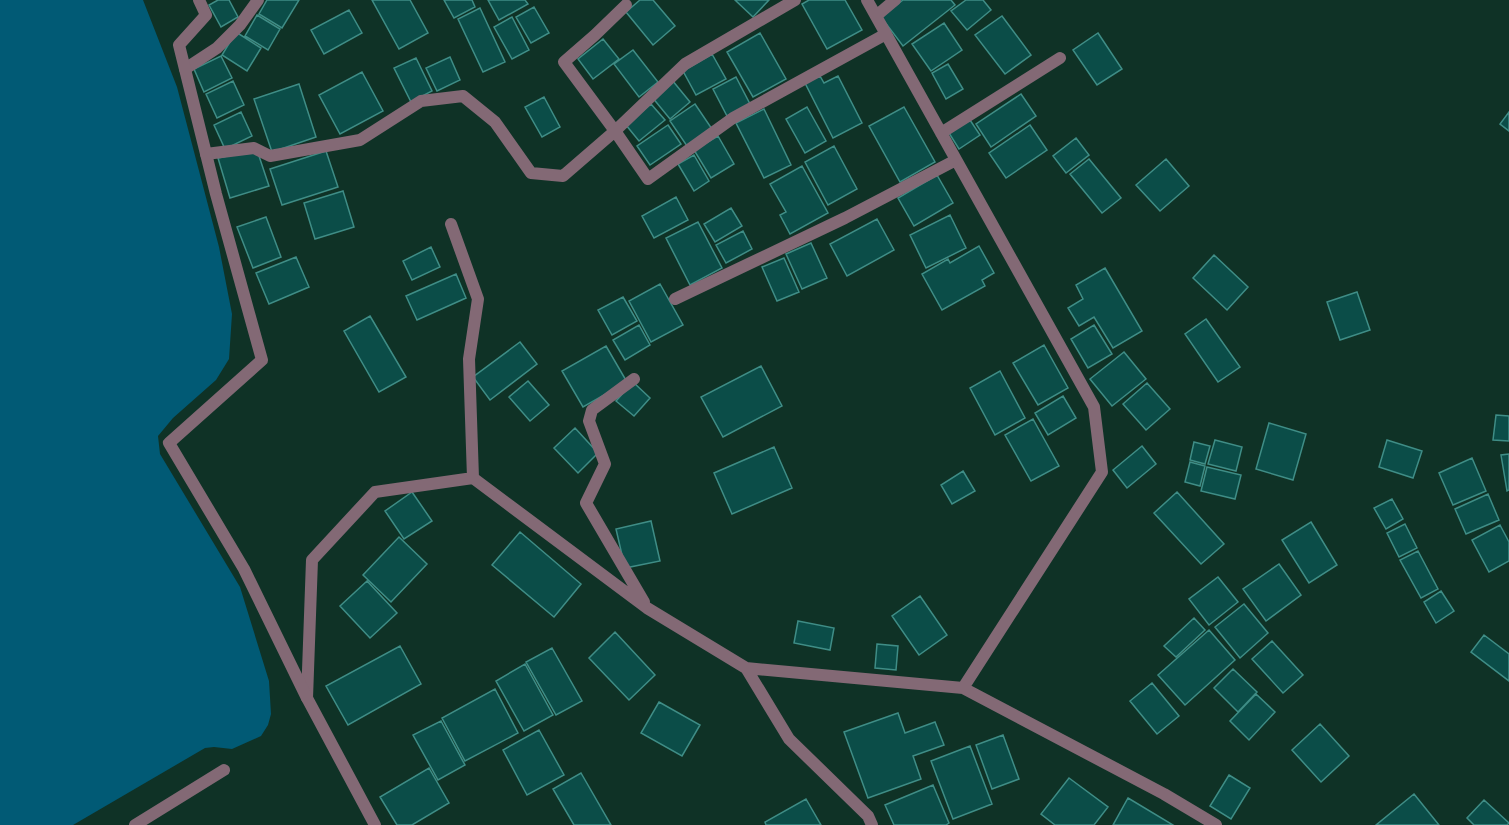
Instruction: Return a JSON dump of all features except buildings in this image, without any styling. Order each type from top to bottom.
[{"type":"street","points":[[199,0],[206,15],[179,45],[262,360],[169,443],[244,569],[307,698],[375,825]]},
{"type":"street","points":[[185,69],[217,48],[240,25],[258,0]]},
{"type":"street","points":[[206,154],[254,148],[270,156],[360,140],[421,101],[463,96],[495,122],[531,173],[563,176],[615,131],[685,64],[795,0]]},
{"type":"street","points":[[867,0],[1094,407],[1102,472],[963,688]]},
{"type":"street","points":[[876,16],[895,0]]},
{"type":"street","points":[[626,5],[564,62],[648,178],[733,118],[886,34]]},
{"type":"street","points":[[941,133],[1060,58]]},
{"type":"street","points":[[675,299],[845,218],[956,160]]},
{"type":"street","points":[[451,224],[478,299],[469,358],[473,478]]},
{"type":"street","points":[[634,380],[592,410],[590,421],[605,464],[586,503],[647,609]]},
{"type":"street","points":[[307,698],[312,560],[375,492],[473,478],[647,609],[746,668],[963,688],[1164,794],[1216,825]]},
{"type":"street","points":[[746,668],[789,739],[868,816],[872,825]]},
{"type":"street","points":[[135,825],[152,820],[224,770]]},
{"type":"water","points":[[0,0],[143,0],[177,87],[219,247],[232,314],[229,359],[216,380],[173,418],[158,436],[160,454],[240,587],[269,681],[271,714],[268,725],[261,736],[232,749],[205,748],[73,825],[0,825]]}]
